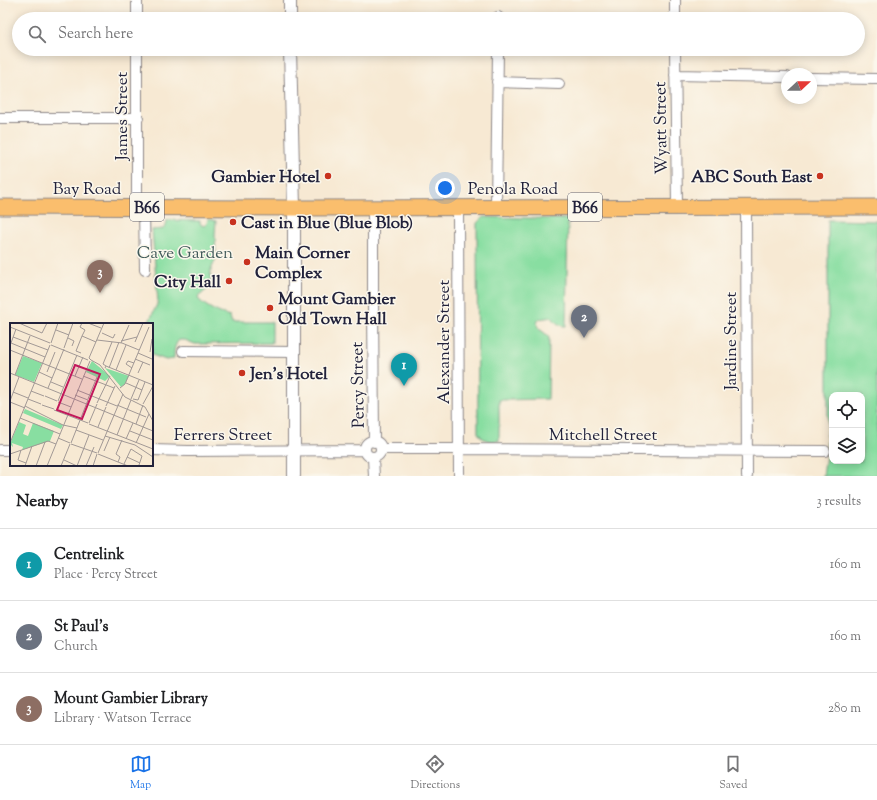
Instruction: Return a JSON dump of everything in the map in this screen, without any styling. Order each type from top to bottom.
[{"type":"main road","name":"Penola Road","points":[[294,208],[677,206],[877,207]]},
{"type":"main road","name":"Bay Road","points":[[0,207],[294,208]]},
{"type":"street","points":[[137,0],[137,12]]},
{"type":"street","points":[[290,0],[290,12]]},
{"type":"street","points":[[675,0],[675,12]]},
{"type":"street","name":"James Street","points":[[137,56],[140,207],[145,270]]},
{"type":"street","points":[[290,56],[294,208],[294,476]]},
{"type":"street","points":[[496,207],[498,56]]},
{"type":"street","name":"Wyatt Street","points":[[675,56],[677,206]]},
{"type":"street","points":[[675,75],[781,77]]},
{"type":"street","points":[[817,78],[877,79]]},
{"type":"street","points":[[497,82],[558,84]]},
{"type":"street","points":[[0,118],[138,118]]},
{"type":"street","name":"Percy Street","points":[[373,207],[372,299],[377,445]]},
{"type":"street","name":"Alexander Street","points":[[458,207],[459,476]]},
{"type":"street","name":"Jardine Street","points":[[746,207],[747,476]]},
{"type":"street","points":[[183,352],[293,352]]},
{"type":"street","points":[[369,443],[377,445],[380,452],[378,456],[373,458],[368,456],[365,452],[367,444],[369,443]]},
{"type":"street","name":"Mitchell Street","points":[[377,445],[459,449],[825,451]]},
{"type":"street","name":"Ferrers Street","points":[[153,450],[294,450]]},
{"type":"street","points":[[294,450],[365,450]]},
{"type":"street","points":[[373,458],[374,476]]},
{"type":"green space","points":[[483,217],[568,219],[566,326],[558,324],[552,317],[539,319],[537,323],[538,328],[549,338],[548,399],[499,400],[499,441],[487,440],[478,433],[477,223]]},
{"type":"green space","name":"Cave Garden","points":[[208,219],[216,221],[216,258],[211,270],[211,286],[198,297],[199,300],[213,310],[230,316],[232,322],[272,322],[272,343],[195,344],[185,340],[179,340],[175,346],[174,359],[166,360],[153,355],[153,323],[147,323],[149,322],[158,302],[152,230],[163,229],[166,226],[167,220],[200,221],[200,224],[204,226]]},
{"type":"green space","points":[[828,220],[877,221],[877,476],[823,476],[826,456],[828,413]]},
{"type":"place","name":"Gambier Hotel","points":[[328,176]]},
{"type":"place","name":"ABC South East","points":[[820,176]]},
{"type":"place","name":"Cast in Blue (Blue Blob)","points":[[233,222]]},
{"type":"place","name":"Main Corner Complex","points":[[247,262]]},
{"type":"place","name":"City Hall","points":[[229,281]]},
{"type":"place","name":"Mount Gambier Library","points":[[100,293]]},
{"type":"place","name":"Mount Gambier Old Town Hall","points":[[270,308]]},
{"type":"place","name":"St Paul's","points":[[584,338]]},
{"type":"place","name":"Jen's Hotel","points":[[242,373]]},
{"type":"place","name":"Centrelink","points":[[404,386]]}]
